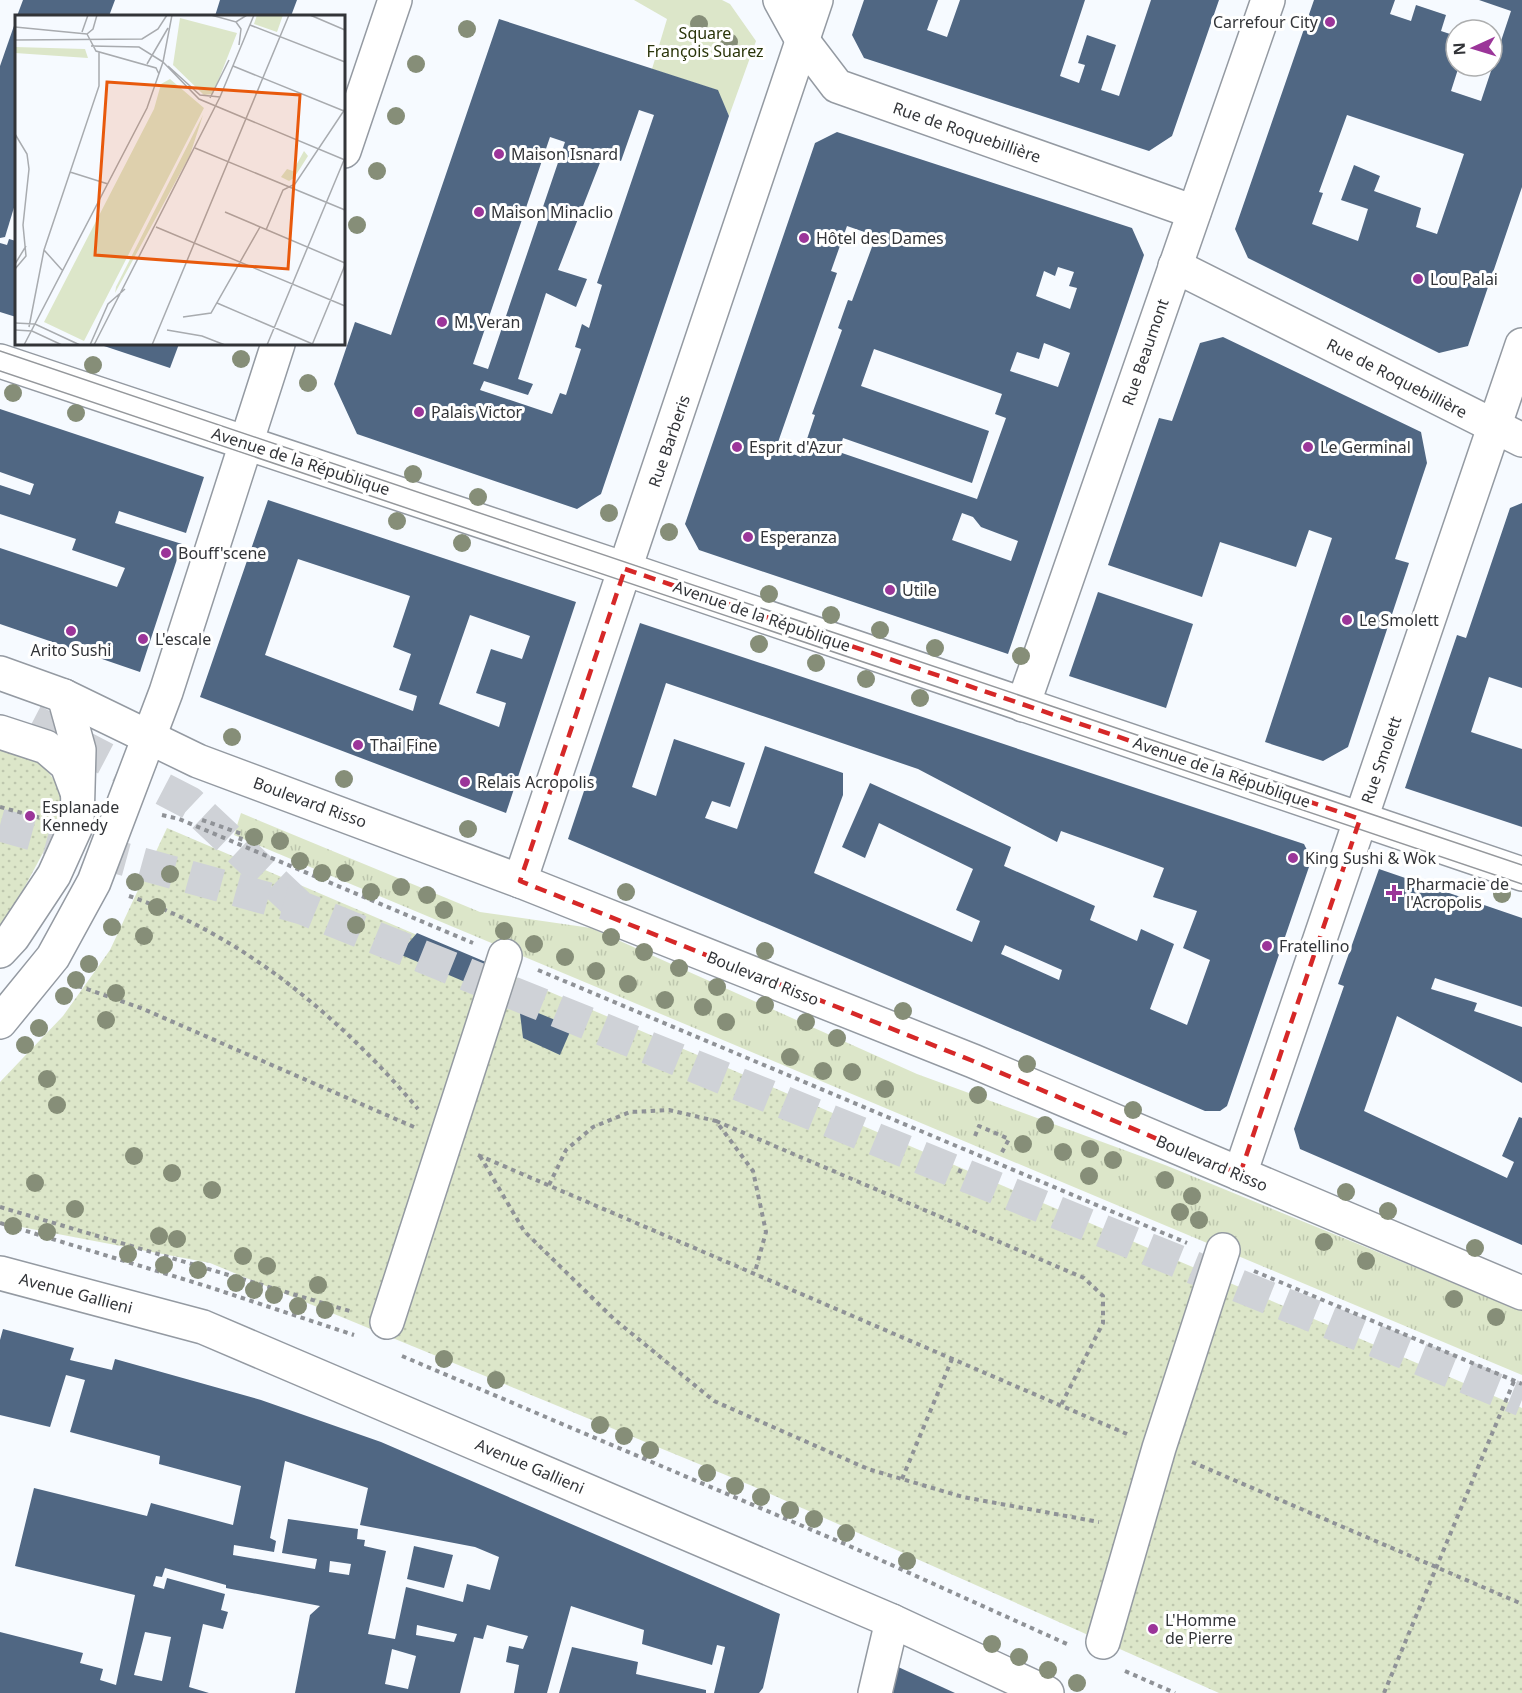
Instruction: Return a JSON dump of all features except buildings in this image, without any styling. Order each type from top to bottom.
[{"type":"street","points":[[345,148],[395,0]]},
{"type":"street","name":"Rue de Roquebillière","points":[[780,0],[802,40],[837,86],[1194,212]]},
{"type":"street","name":"Rue Barberis","points":[[520,881],[816,0]]},
{"type":"street","name":"Rue Beaumont","points":[[1023,705],[1268,0]]},
{"type":"street","name":"Rue de Roquebillière","points":[[1175,266],[1509,434]]},
{"type":"street","points":[[0,1022],[53,957],[94,882],[149,739],[278,345]]},
{"type":"street","name":"Rue Smolett","points":[[1240,1174],[1360,819],[1509,434],[1522,345]]},
{"type":"street","name":"Avenue de la République","points":[[0,361],[625,569],[1522,874]]},
{"type":"street","name":"Boulevard Risso","points":[[0,673],[64,696],[198,761],[520,881],[973,1061],[1522,1293]]},
{"type":"street","points":[[0,951],[13,937],[54,875],[77,824],[79,750],[64,696]]},
{"type":"street","points":[[0,709],[33,721]]},
{"type":"street","points":[[0,732],[46,747],[67,765],[77,792]]},
{"type":"street","points":[[387,1322],[505,956]]},
{"type":"street","points":[[1103,1642],[1159,1448],[1222,1254]]},
{"type":"street","name":"Avenue Gallieni","points":[[0,1273],[203,1327],[892,1621],[1047,1693]]},
{"type":"street","points":[[875,1693],[892,1621]]},
{"type":"path","points":[[162,815],[179,819],[1222,1254],[1522,1384]]},
{"type":"path","points":[[202,820],[242,834],[239,844]]},
{"type":"path","points":[[123,894],[197,924],[293,985],[391,1076],[444,1140]]},
{"type":"path","points":[[75,985],[141,1008],[1522,1604]]},
{"type":"path","points":[[549,1185],[566,1150],[593,1126],[630,1112],[669,1110],[716,1121],[1084,1278],[1103,1296],[1102,1323],[1061,1405]]},
{"type":"path","points":[[716,1121],[753,1171],[766,1232],[755,1272]]},
{"type":"path","points":[[975,1136],[979,1126],[1009,1138],[1000,1156]]},
{"type":"path","points":[[480,1155],[524,1231],[614,1319],[714,1401],[868,1469],[963,1497],[1136,1528]]},
{"type":"path","points":[[959,1173],[962,1166]]},
{"type":"path","points":[[0,1207],[387,1322]]},
{"type":"path","points":[[0,1223],[206,1286],[359,1338]]},
{"type":"path","points":[[401,1355],[845,1544],[1068,1645]]},
{"type":"path","points":[[902,1479],[952,1359]]},
{"type":"path","points":[[1384,1693],[1514,1381]]},
{"type":"path","points":[[1122,1669],[1175,1693]]},
{"type":"highlighted area","points":[[625,569],[1360,819],[1240,1174],[973,1061],[520,881]]},
{"type":"green space","name":"Square François Suarez","points":[[634,0],[722,0],[730,4],[756,41],[729,116],[717,90],[652,69],[667,19]]},
{"type":"green space","name":"Esplanade Kennedy","points":[[0,745],[37,757],[66,796],[52,836],[8,918],[0,927]]},
{"type":"green space","points":[[241,813],[480,912],[591,928],[917,1074],[1165,1165],[1522,1311],[1522,1375],[234,835]]},
{"type":"green space","points":[[167,828],[1522,1408],[1522,1693],[1219,1693],[750,1485],[210,1263],[0,1223],[0,1082],[63,1016],[110,950]]},
{"type":"tunnel","points":[[33,721],[190,803],[298,905]]},
{"type":"tunnel","points":[[0,825],[302,908],[1522,1400]]},
{"type":"tram line","points":[[0,351],[1522,865]]},
{"type":"tram line","points":[[0,371],[1522,884]]},
{"type":"place","name":"Carrefour City","points":[[1330,22]]},
{"type":"place","name":"Maison Isnard","points":[[499,154]]},
{"type":"place","name":"Maison Minaclio","points":[[479,212]]},
{"type":"place","name":"Hôtel des Dames","points":[[804,238]]},
{"type":"place","name":"Lou Palai","points":[[1418,279]]},
{"type":"place","name":"M. Veran","points":[[442,322]]},
{"type":"place","name":"Palais Victor","points":[[419,412]]},
{"type":"place","name":"Esprit d'Azur","points":[[737,447]]},
{"type":"place","name":"Le Germinal","points":[[1308,447]]},
{"type":"place","name":"Esperanza","points":[[748,537]]},
{"type":"place","name":"Bouff'scene","points":[[166,553]]},
{"type":"place","name":"Utile","points":[[890,590]]},
{"type":"place","name":"Le Smolett","points":[[1347,620]]},
{"type":"place","name":"Arito Sushi","points":[[71,631]]},
{"type":"place","name":"L'escale","points":[[143,639]]},
{"type":"place","name":"Thai Fine","points":[[358,745]]},
{"type":"place","name":"Relais Acropolis","points":[[465,782]]},
{"type":"place","name":"Esplanade Kennedy","points":[[30,816]]},
{"type":"place","name":"King Sushi & Wok","points":[[1293,858]]},
{"type":"place","name":"Pharmacie de l'Acropolis","points":[[1394,893]]},
{"type":"place","name":"Fratellino","points":[[1267,946]]},
{"type":"place","name":"L'Homme de Pierre","points":[[1153,1629]]}]
